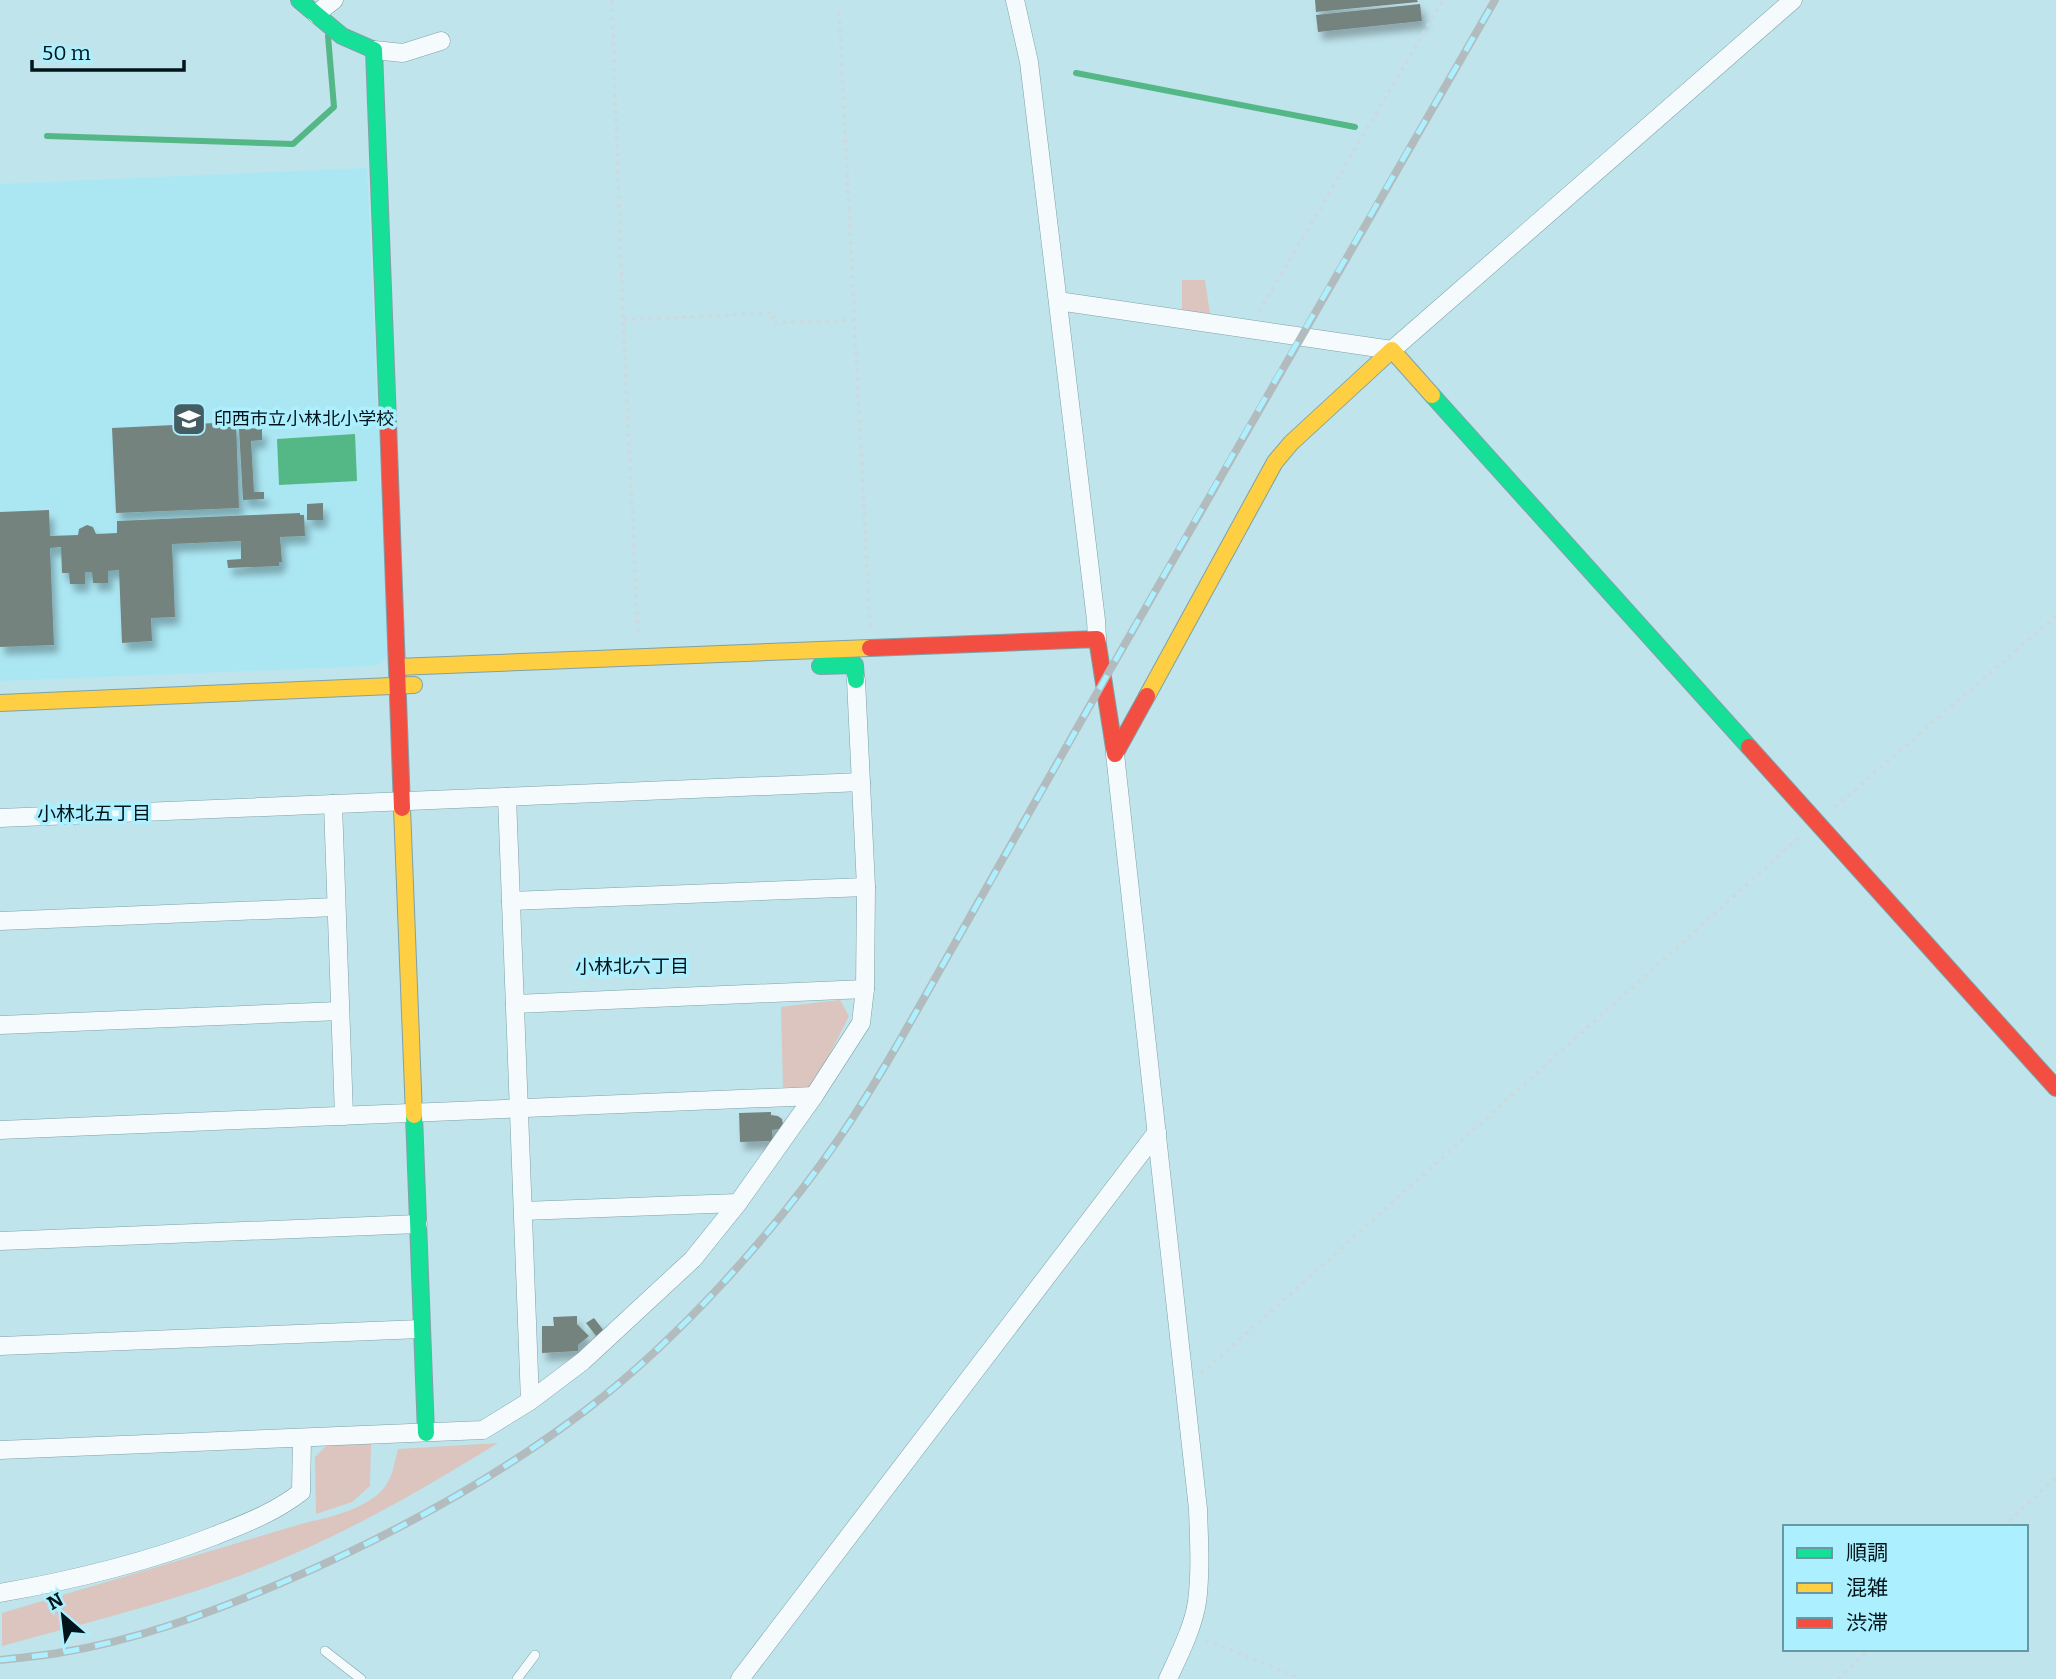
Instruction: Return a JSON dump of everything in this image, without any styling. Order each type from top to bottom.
[{"type":"street","points":[[299,0],[342,36],[374,50],[403,53],[440,41]]},
{"type":"street","points":[[316,14],[334,0]]},
{"type":"street","points":[[1015,0],[1029,62],[1097,639],[1115,754],[1198,1509],[1199,1563],[1196,1604],[1188,1632],[1168,1679]]},
{"type":"street","points":[[1115,754],[1275,462],[1291,443],[1392,349],[1793,0]]},
{"type":"street","points":[[374,50],[426,1433]]},
{"type":"street","points":[[1058,301],[1392,349],[2056,1088]]},
{"type":"street","points":[[397,667],[1097,639]]},
{"type":"street","points":[[0,1450],[483,1430],[530,1401],[583,1361],[692,1259],[738,1203],[814,1096],[861,1023],[865,989],[866,887],[855,665],[799,667]]},
{"type":"street","points":[[0,703],[425,684]]},
{"type":"street","points":[[0,818],[861,782]]},
{"type":"street","points":[[507,797],[530,1401]]},
{"type":"street","points":[[332,804],[344,1116]]},
{"type":"street","points":[[511,901],[866,887]]},
{"type":"street","points":[[0,921],[336,907]]},
{"type":"street","points":[[515,1004],[865,989]]},
{"type":"street","points":[[0,1025],[340,1011]]},
{"type":"street","points":[[0,1130],[814,1096]]},
{"type":"street","points":[[740,1679],[1157,1132]]},
{"type":"street","points":[[523,1211],[738,1203]]},
{"type":"street","points":[[0,1241],[418,1224]]},
{"type":"street","points":[[0,1346],[421,1329]]},
{"type":"street","points":[[0,1592],[111,1570],[180,1549],[278,1510],[301,1492],[302,1438]]},
{"type":"lane","points":[[325,1651],[361,1679]]},
{"type":"lane","points":[[517,1679],[535,1655]]},
{"type":"path","points":[[611,0],[639,657]]},
{"type":"path","points":[[1249,328],[1443,0]]},
{"type":"path","points":[[839,12],[871,647]]},
{"type":"path","points":[[623,320],[773,313],[773,323],[855,320]]},
{"type":"path","points":[[1185,1389],[1817,822],[2056,616]]},
{"type":"path","points":[[2005,1525],[2056,1477]]},
{"type":"path","points":[[1188,1632],[1302,1679]]},
{"type":"path","points":[[1838,1679],[1868,1651]]},
{"type":"shaded area","name":"印西市立小林北小学校","points":[[367,168],[388,655],[382,663],[372,666],[0,681],[0,184]]},
{"type":"shaded area","points":[[1182,280],[1205,280],[1210,314],[1182,310]]},
{"type":"shaded area","points":[[355,434],[357,481],[279,485],[277,439]]},
{"type":"shaded area","points":[[840,1000],[849,1016],[820,1073],[808,1088],[783,1087],[781,1007]]},
{"type":"shaded area","points":[[498,1443],[387,1508],[272,1563],[172,1598],[2,1646],[2,1613],[340,1514],[361,1505],[380,1493],[388,1481],[398,1449]]},
{"type":"shaded area","points":[[371,1444],[370,1486],[352,1502],[316,1514],[315,1457],[327,1445]]},
{"type":"building","points":[[1315,0],[1417,0],[1418,2],[1316,12]]},
{"type":"building","points":[[1420,4],[1422,21],[1318,32],[1316,15]]},
{"type":"building","points":[[236,422],[239,508],[116,513],[112,428]]},
{"type":"building","points":[[262,428],[262,440],[251,441],[254,492],[264,492],[264,499],[243,500],[239,429]]},
{"type":"building","points":[[323,503],[323,520],[307,520],[307,504]]},
{"type":"building","points":[[49,510],[50,536],[78,535],[79,529],[87,525],[93,527],[96,534],[117,533],[117,521],[300,513],[304,515],[305,536],[280,537],[282,562],[279,562],[279,566],[228,568],[227,560],[241,559],[241,541],[172,544],[175,617],[151,618],[152,641],[122,643],[119,570],[108,571],[108,583],[93,583],[92,572],[85,572],[85,584],[70,584],[69,573],[62,573],[61,547],[50,548],[54,645],[0,647],[0,512]]},
{"type":"building","points":[[771,1112],[771,1115],[782,1119],[783,1125],[772,1130],[773,1141],[740,1142],[739,1113]]},
{"type":"building","points":[[577,1316],[577,1324],[589,1336],[578,1345],[578,1351],[542,1353],[542,1326],[554,1326],[553,1317]]},
{"type":"building","points":[[594,1318],[604,1331],[597,1337],[586,1323]]},
{"type":"waterway","points":[[47,136],[293,144],[334,107],[328,36]]},
{"type":"waterway","points":[[1076,73],[1355,127]]},
{"type":"railway","points":[[0,1660],[87,1648],[172,1625],[281,1583],[400,1527],[514,1461],[586,1410],[656,1351],[723,1283],[814,1173],[885,1066],[1495,0]]},
{"type":"traffic: fast","points":[[299,0],[342,36],[374,50],[388,421]]},
{"type":"traffic: fast","points":[[1432,395],[1749,747]]},
{"type":"traffic: fast","points":[[820,666],[855,665],[856,680]]},
{"type":"traffic: fast","points":[[414,1115],[426,1433]]},
{"type":"traffic: slow","points":[[1147,696],[1275,462],[1291,443],[1392,350],[1432,395]]},
{"type":"traffic: slow","points":[[397,667],[870,648]]},
{"type":"traffic: slow","points":[[0,703],[414,685]]},
{"type":"traffic: slow","points":[[402,808],[414,1115]]},
{"type":"traffic: jam","points":[[388,421],[402,808]]},
{"type":"traffic: jam","points":[[870,648],[1097,639],[1115,754],[1147,696]]},
{"type":"traffic: jam","points":[[1749,747],[2056,1088]]},
{"type":"place","name":"印西市立小林北小学校","points":[[189,419]]},
{"type":"district","name":"小林北五丁目","points":[[94,813]]},
{"type":"district","name":"小林北六丁目","points":[[632,966]]}]
